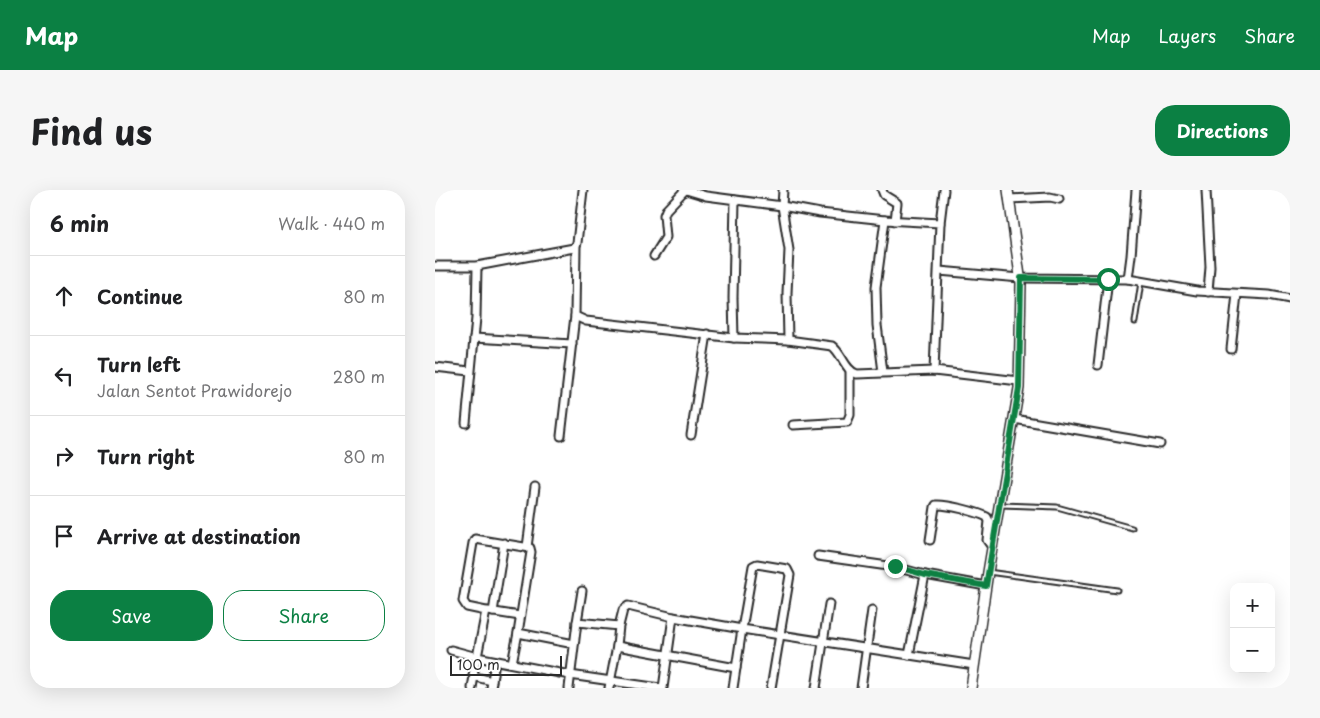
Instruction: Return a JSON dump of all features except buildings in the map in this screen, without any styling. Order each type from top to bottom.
[{"type":"main road","points":[[971,688],[987,572],[1019,381],[1021,278],[1009,195]]},
{"type":"street","points":[[561,436],[575,316],[576,246],[583,190]]},
{"type":"street","points":[[654,256],[666,237],[666,210],[685,190],[706,196],[820,213],[895,221],[940,223]]},
{"type":"street","points":[[783,190],[782,206],[789,250],[787,293],[788,340]]},
{"type":"street","points":[[882,190],[884,195],[897,203],[895,221]]},
{"type":"street","points":[[934,371],[940,223],[944,190]]},
{"type":"street","points":[[1128,279],[1136,190]]},
{"type":"street","points":[[1206,190],[1211,267],[1208,292]]},
{"type":"street","points":[[1009,195],[1059,199]]},
{"type":"street","points":[[734,338],[735,200]]},
{"type":"street","points":[[883,372],[877,325],[876,287],[885,220]]},
{"type":"street","points":[[435,266],[477,266],[568,250],[576,246]]},
{"type":"street","points":[[466,423],[474,338],[477,266]]},
{"type":"street","points":[[939,271],[1021,278],[1128,279],[1208,292],[1290,298]]},
{"type":"street","points":[[1098,364],[1108,279]]},
{"type":"street","points":[[1231,349],[1237,294]]},
{"type":"street","points":[[575,316],[586,321],[734,338],[788,340],[833,346],[850,370],[857,374],[934,371],[1019,381]]},
{"type":"street","points":[[691,435],[707,334]]},
{"type":"street","points":[[474,338],[572,344]]},
{"type":"street","points":[[435,367],[470,371]]},
{"type":"street","points":[[793,425],[847,422],[850,415],[850,370]]},
{"type":"street","points":[[1014,419],[1160,444]]},
{"type":"street","points":[[527,547],[535,487]]},
{"type":"street","points":[[930,540],[935,507],[943,505],[987,517],[989,521],[987,540],[992,547]]},
{"type":"street","points":[[512,663],[531,552],[530,548],[477,539],[473,543],[463,601],[467,607],[520,616]]},
{"type":"street","points":[[472,688],[473,674],[489,611],[503,543]]},
{"type":"street","points":[[818,556],[895,566],[925,575],[986,586]]},
{"type":"street","points":[[733,688],[753,566],[757,564],[787,569],[790,575],[771,688]]},
{"type":"street","points":[[909,655],[925,575]]},
{"type":"street","points":[[569,688],[582,591]]},
{"type":"street","points":[[816,688],[829,604]]},
{"type":"street","points":[[609,688],[619,626],[623,610],[628,606],[673,617],[974,665]]},
{"type":"street","points":[[861,688],[872,610]]},
{"type":"street","points":[[451,650],[495,661],[570,675],[661,688],[668,656],[673,617]]},
{"type":"street","points":[[577,622],[619,626]]},
{"type":"street","points":[[518,633],[574,644]]},
{"type":"street","points":[[617,646],[736,668]]},
{"type":"street","points":[[474,676],[492,684],[495,661]]},
{"type":"lane","points":[[1135,322],[1141,281]]},
{"type":"lane","points":[[999,506],[1057,507],[1133,528]]},
{"type":"lane","points":[[987,572],[1117,590]]},
{"type":"route","points":[[895,566],[925,575],[986,586],[1019,388],[1021,278],[1108,279]]}]
